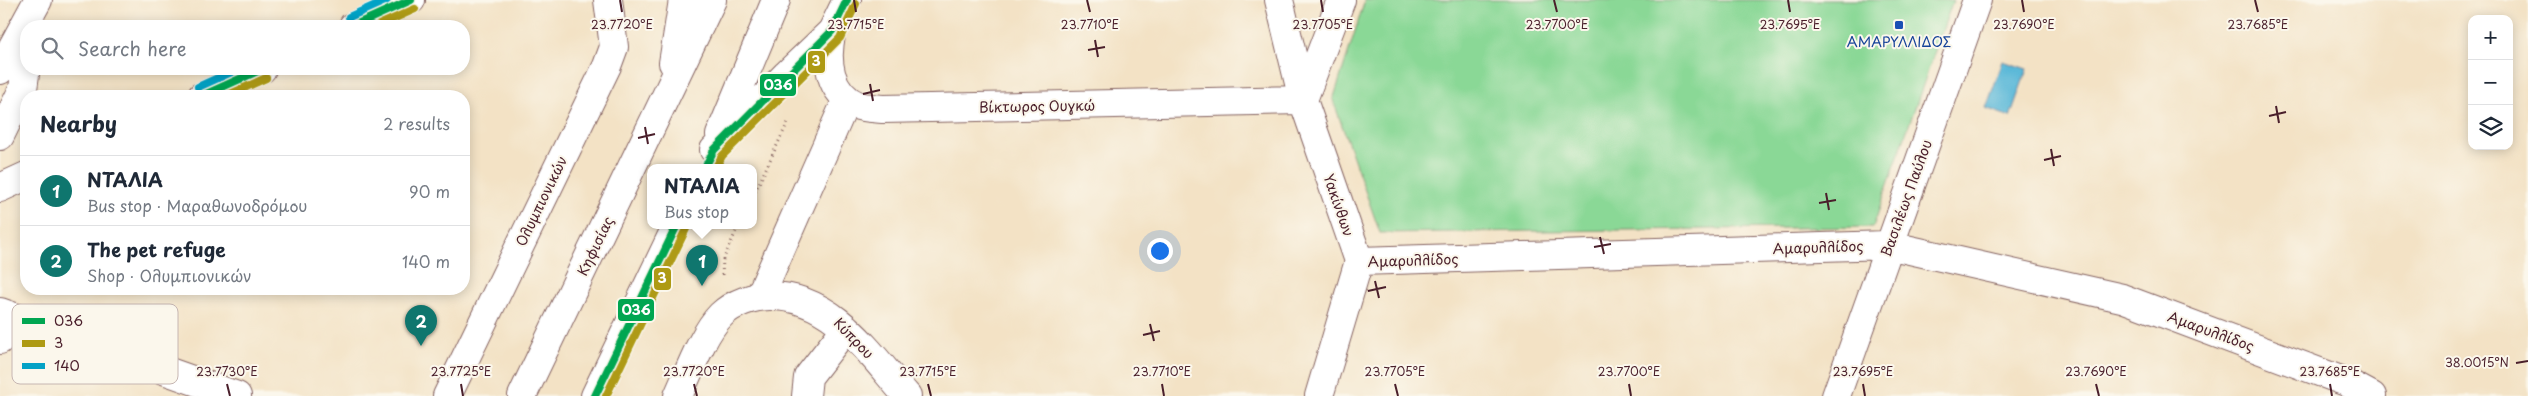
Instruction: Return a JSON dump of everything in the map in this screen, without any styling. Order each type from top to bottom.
[{"type":"street","points":[[359,17],[411,0]]},
{"type":"street","name":"Ολυμπιονικών","points":[[447,396],[607,66],[614,47],[608,0]]},
{"type":"street","name":"Κηφισίας","points":[[667,96],[683,0]]},
{"type":"street","name":"Κηφισίας","points":[[522,396],[712,0]]},
{"type":"street","points":[[709,159],[776,0]]},
{"type":"street","points":[[678,396],[709,333],[721,315],[740,303],[760,296],[847,99],[835,84],[829,67],[828,49],[832,31],[847,0]]},
{"type":"street","name":"Υακίνθων","points":[[1279,0],[1303,100],[1358,261]]},
{"type":"street","points":[[1303,100],[1341,0]]},
{"type":"street","name":"Βασιλέως Παύλου","points":[[1836,396],[1888,245],[1977,0]]},
{"type":"street","points":[[709,159],[787,74],[832,31]]},
{"type":"street","points":[[0,70],[20,37]]},
{"type":"street","points":[[215,90],[249,75]]},
{"type":"street","points":[[0,136],[20,95]]},
{"type":"street","name":"Βίκτωρος Ουγκώ","points":[[847,99],[860,106],[883,109],[1303,100]]},
{"type":"street","points":[[0,188],[20,179]]},
{"type":"street","points":[[595,396],[675,229]]},
{"type":"street","name":"Αμαρυλλίδος","points":[[1358,261],[1888,245],[2122,298],[2344,389],[2372,396]]},
{"type":"street","points":[[1318,396],[1358,261]]},
{"type":"street","name":"Κύπρου","points":[[760,296],[784,296],[807,301],[828,312],[846,328],[907,396]]},
{"type":"street","points":[[0,340],[4,314]]},
{"type":"street","points":[[806,396],[808,377],[846,328]]},
{"type":"street","points":[[178,375],[237,396]]},
{"type":"path","points":[[757,187],[781,136]]},
{"type":"path","points":[[723,260],[737,229]]},
{"type":"green space","points":[[1365,0],[1953,0],[1873,227],[1380,233],[1333,100]]},
{"type":"water","points":[[2003,61],[2027,69],[2010,117],[1986,108]]},
{"type":"transit line","name":"140","points":[[349,17],[387,0]]},
{"type":"transit line","name":"036","points":[[366,20],[411,0]]},
{"type":"transit line","name":"036","points":[[707,164],[714,150],[832,31],[847,0]]},
{"type":"transit line","name":"3","points":[[718,164],[722,156],[840,38],[856,4]]},
{"type":"transit line","name":"3","points":[[390,20],[415,9]]},
{"type":"transit line","name":"140","points":[[198,87],[225,75]]},
{"type":"transit line","name":"036","points":[[215,90],[249,75]]},
{"type":"transit line","name":"3","points":[[239,90],[266,78]]},
{"type":"transit line","name":"036","points":[[595,396],[675,229]]},
{"type":"transit line","name":"3","points":[[606,396],[686,229]]},
{"type":"place","name":"ΑΜΑΡΥΛΛΙΔΟΣ","points":[[1899,25]]},
{"type":"place","name":"ΝΤΑΛΙΑ","points":[[702,286]]},
{"type":"place","name":"The pet refuge","points":[[421,346]]}]
